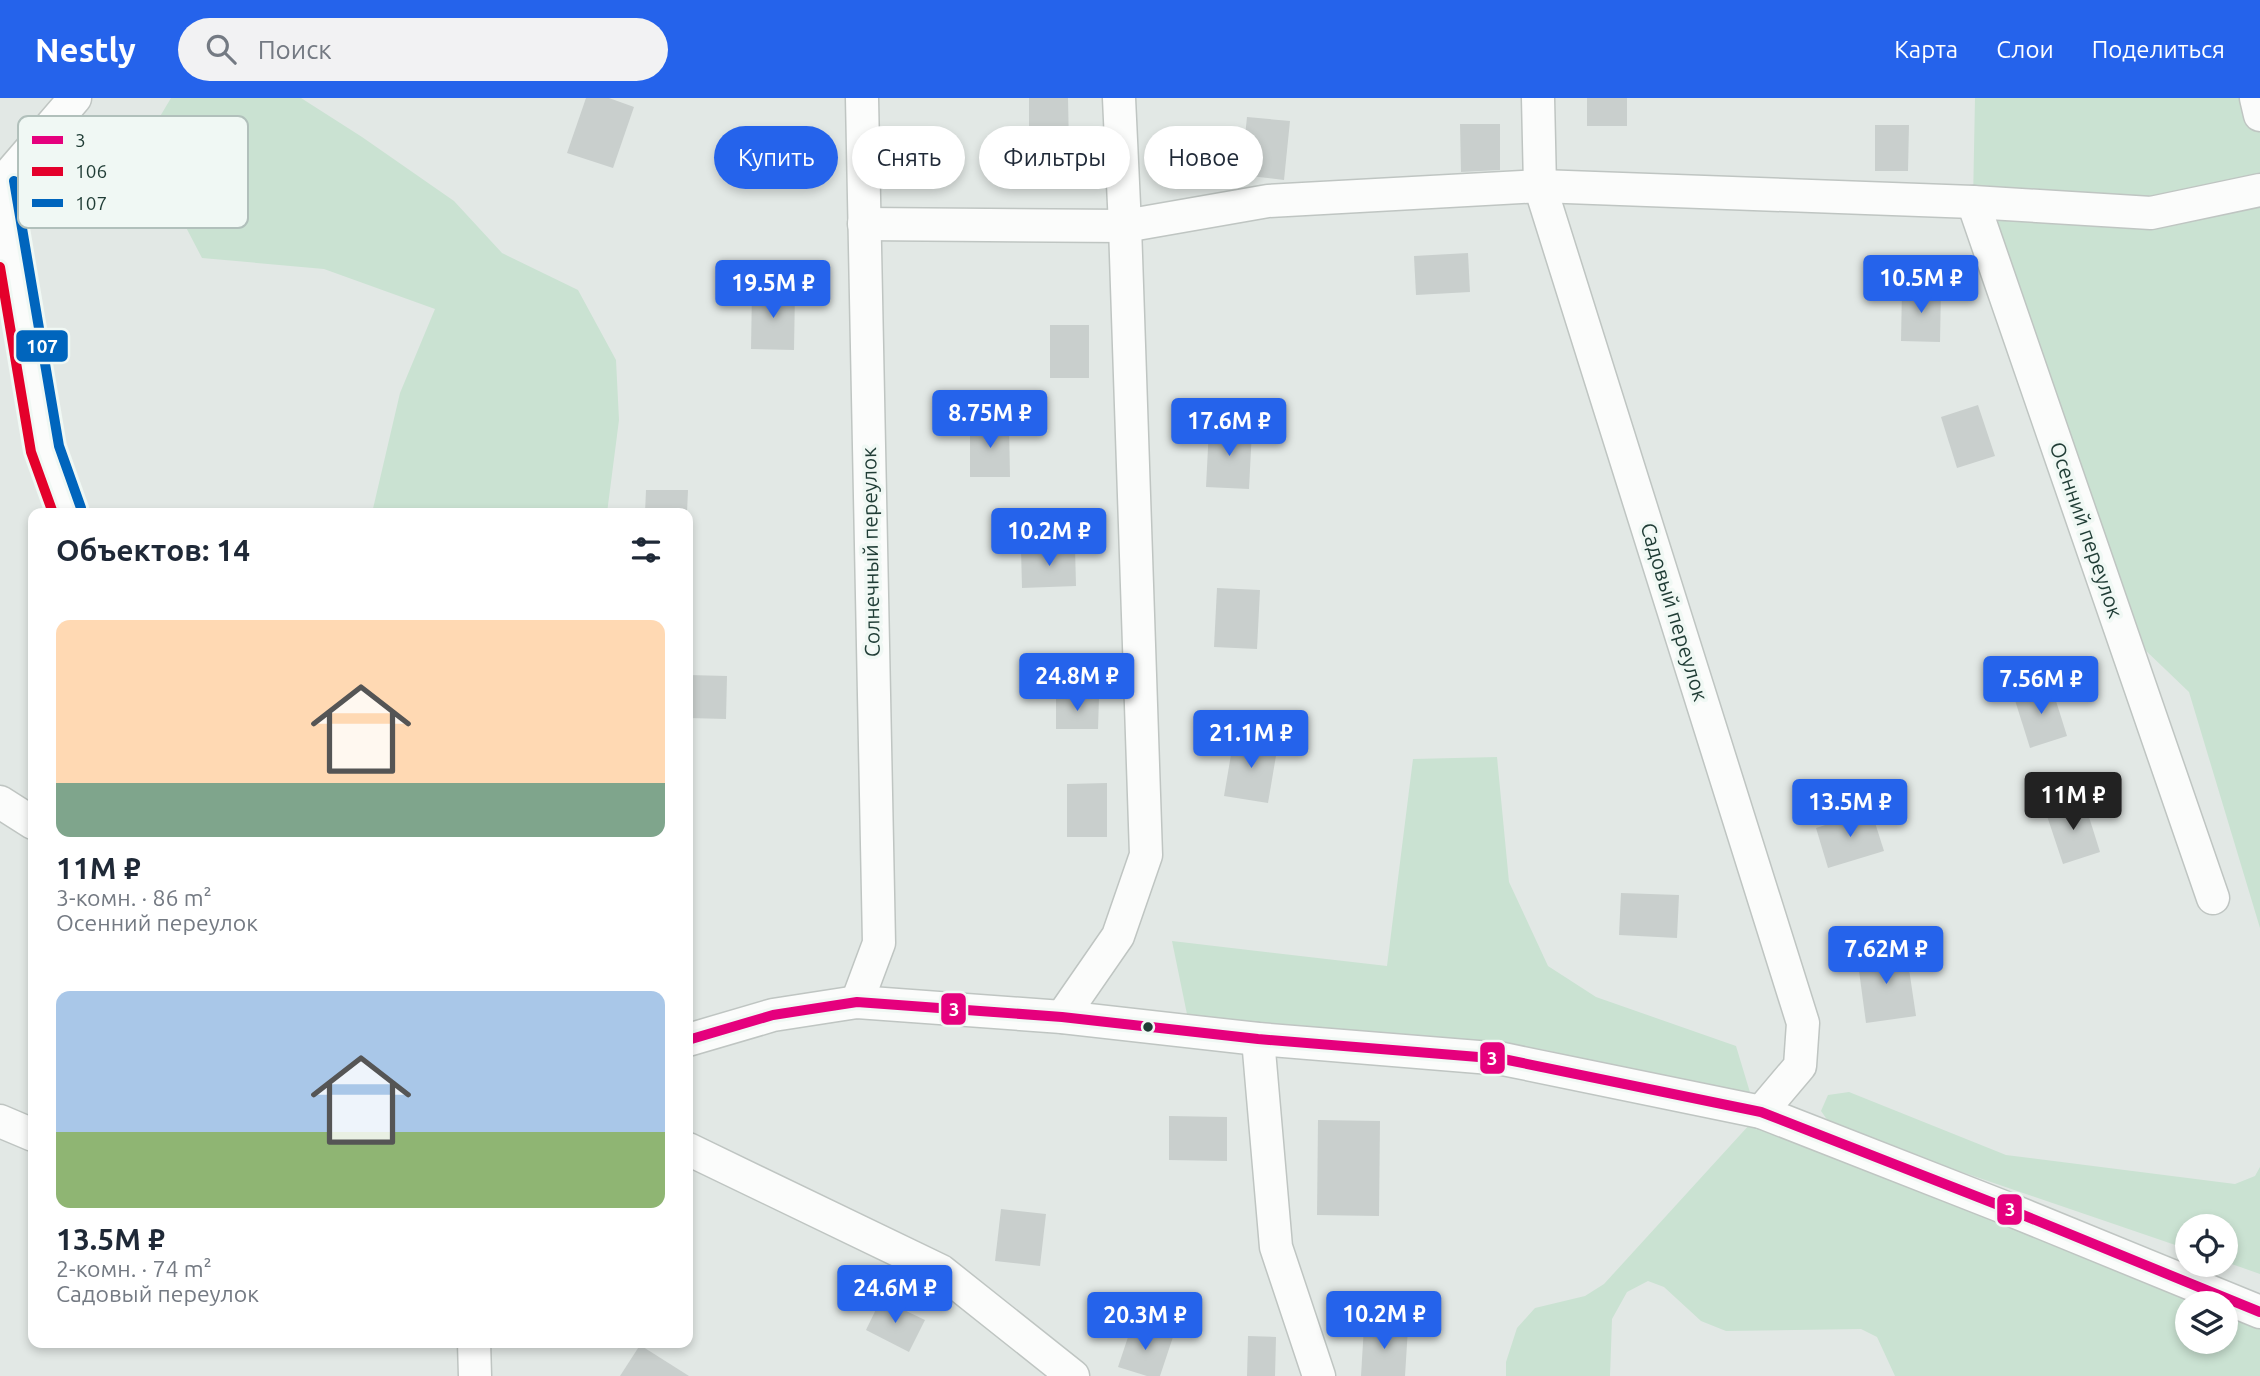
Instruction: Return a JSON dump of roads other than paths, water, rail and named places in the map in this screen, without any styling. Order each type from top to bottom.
[{"type":"street","points":[[59,116],[75,98]]},
{"type":"street","name":"Солнечный переулок","points":[[857,1002],[879,943],[862,98]]},
{"type":"street","points":[[1062,1017],[1118,936],[1146,855],[1119,98]]},
{"type":"street","name":"Садовый переулок","points":[[1538,98],[1540,186],[1803,1023],[1800,1066],[1761,1112]]},
{"type":"street","points":[[2256,98],[2260,115]]},
{"type":"street","points":[[18,163],[0,184],[45,450],[66,508]]},
{"type":"street","points":[[864,224],[1125,226],[1268,201],[1540,186],[1973,202],[2151,213],[2260,190]]},
{"type":"street","name":"Осенний переулок","points":[[1973,202],[2213,898]]},
{"type":"street","points":[[0,802],[28,820]]},
{"type":"street","points":[[693,1039],[773,1015],[857,1002],[1062,1017],[1258,1039],[1503,1059],[1761,1112],[2260,1312]]},
{"type":"street","points":[[1258,1039],[1276,1247],[1319,1376]]},
{"type":"street","points":[[0,1121],[28,1133]]},
{"type":"street","points":[[693,1151],[941,1271],[1073,1376]]},
{"type":"street","points":[[474,1348],[475,1376]]}]
